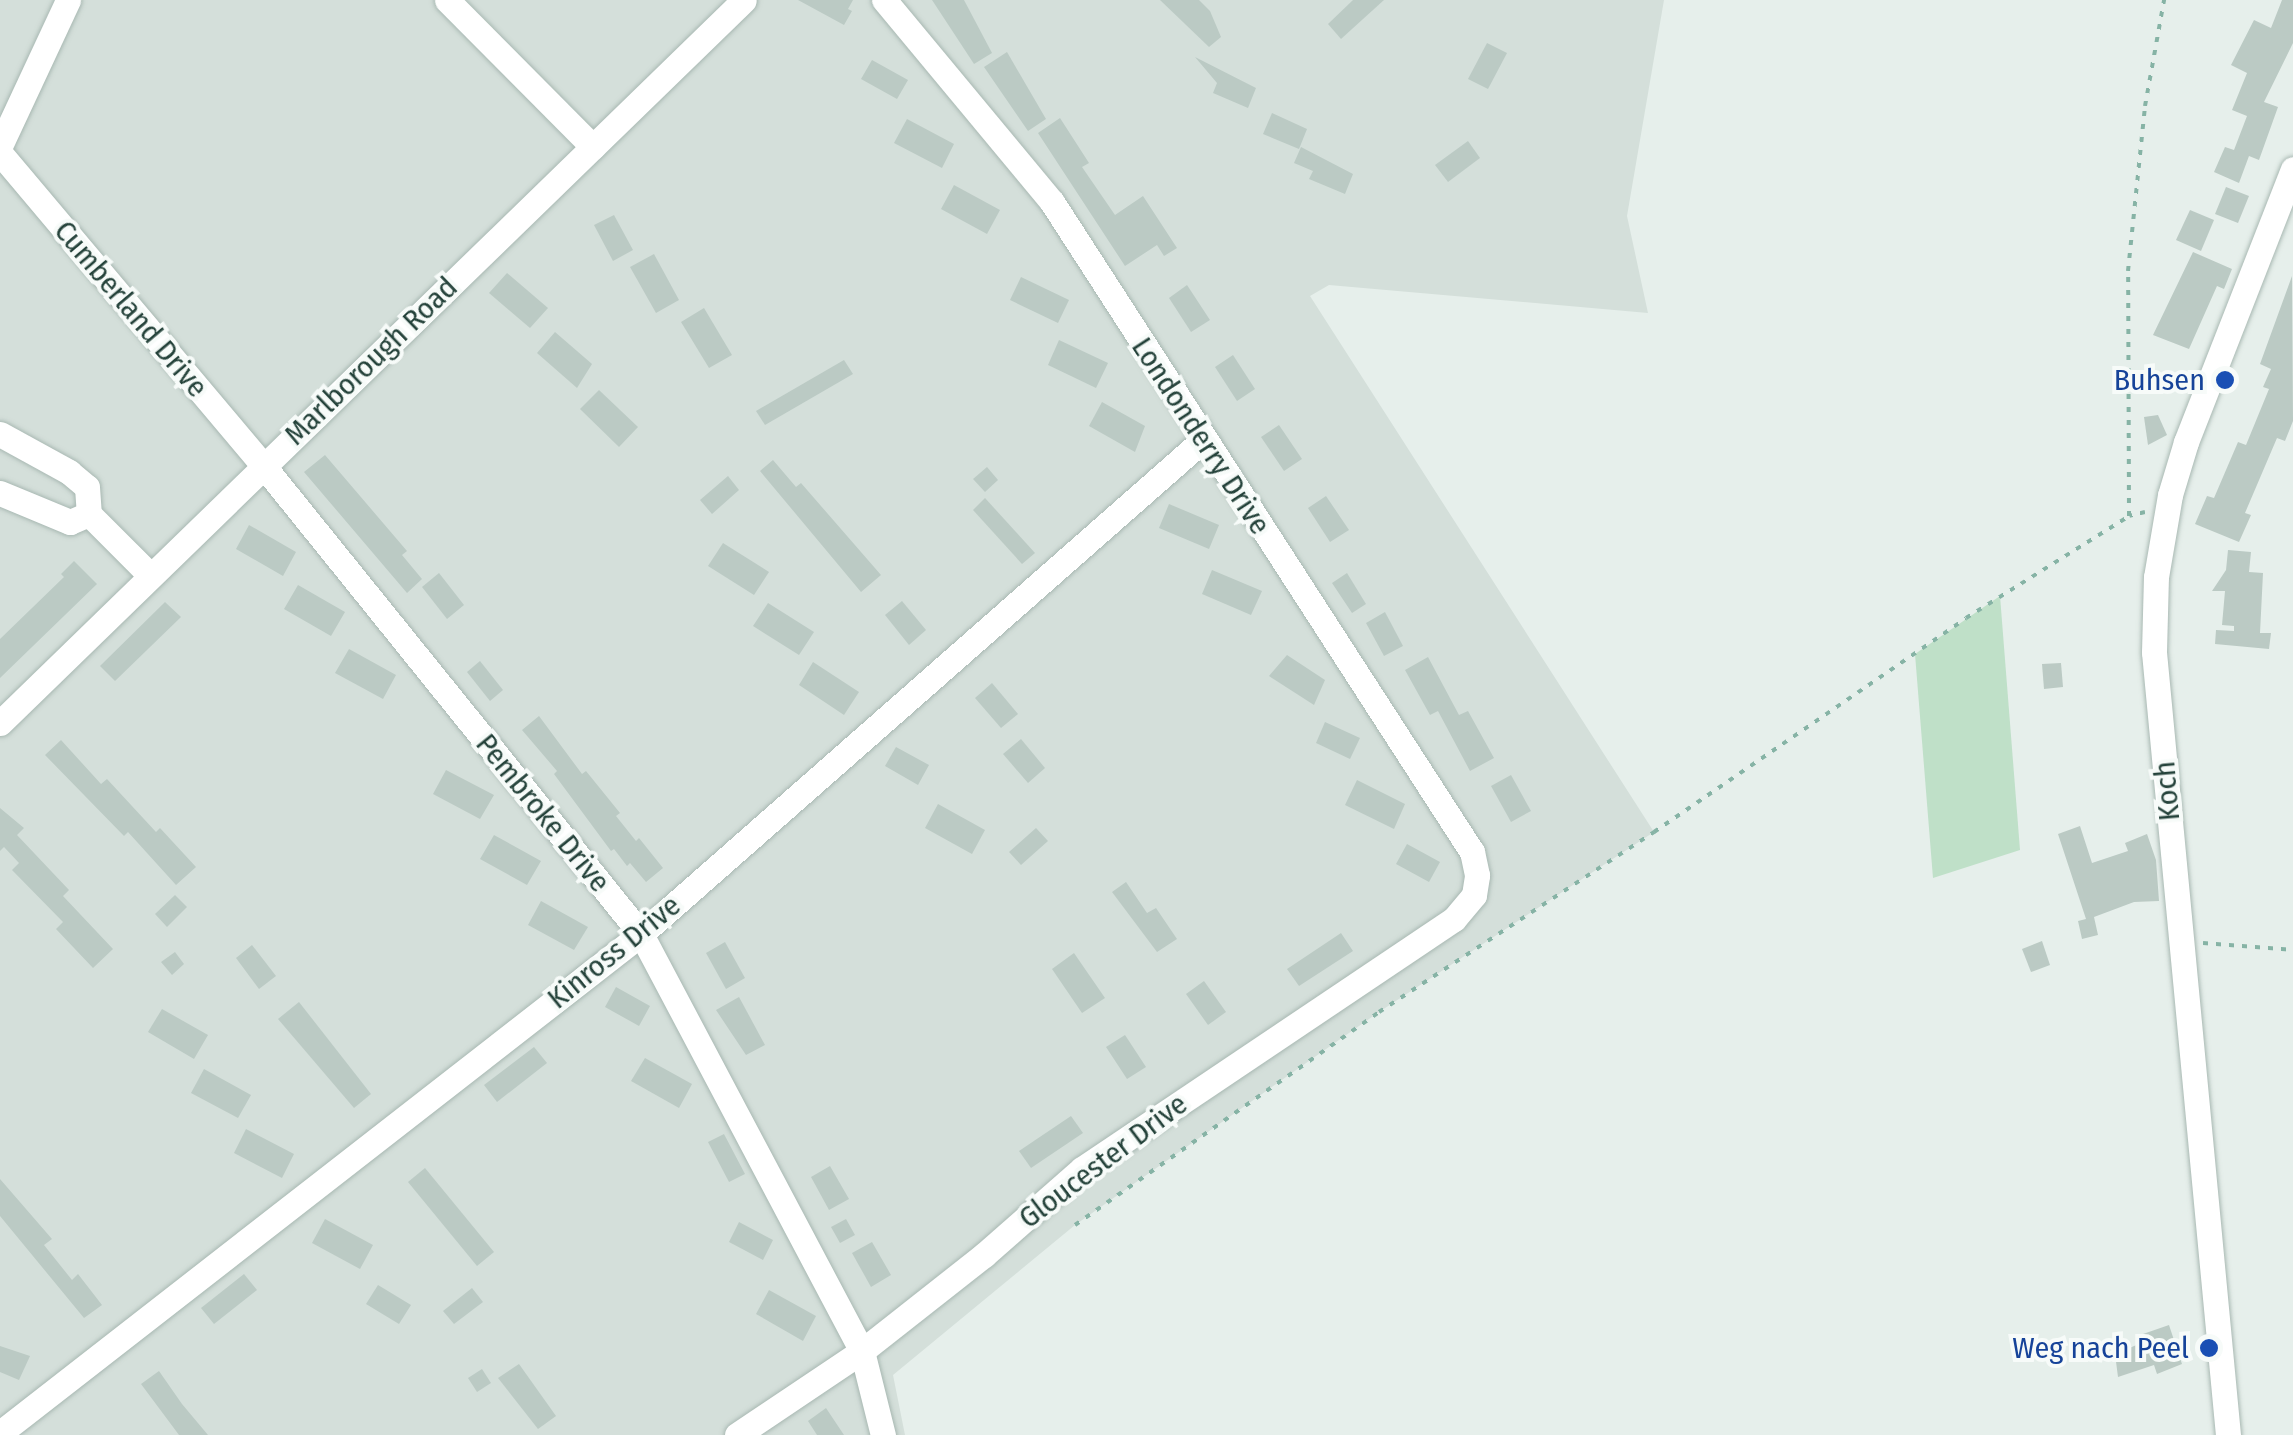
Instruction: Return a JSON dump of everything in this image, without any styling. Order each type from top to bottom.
[{"type":"street","points":[[0,150],[68,0]]},
{"type":"street","points":[[447,0],[593,147]]},
{"type":"street","name":"Marlborough Road","points":[[0,723],[262,464],[744,0]]},
{"type":"street","name":"Londonderry Drive","points":[[884,0],[1052,202],[1472,852],[1477,876],[1474,895]]},
{"type":"street","name":"Cumberland Drive","points":[[0,150],[262,464]]},
{"type":"street","name":"Koch","points":[[2228,1435],[2154,652],[2159,549],[2186,442],[2293,169]]},
{"type":"street","points":[[0,434],[87,488],[89,514],[150,575]]},
{"type":"street","name":"Kinross Drive","points":[[0,1433],[640,934],[1203,440]]},
{"type":"street","name":"Pembroke Drive","points":[[262,464],[640,934],[862,1351],[883,1435]]},
{"type":"street","points":[[0,493],[70,522],[89,514]]},
{"type":"street","name":"Gloucester Drive","points":[[737,1435],[862,1351],[984,1255],[1082,1169],[1454,919],[1474,895]]},
{"type":"path","points":[[2129,516],[2129,253],[2145,106],[2164,0]]},
{"type":"path","points":[[1075,1225],[1379,1012],[1654,832],[1977,611],[2129,516],[2142,512]]},
{"type":"path","points":[[2180,941],[2293,950]]},
{"type":"shaded area","points":[[0,0],[1664,0],[1627,216],[1648,313],[1329,285],[1310,296],[1654,832],[1379,1012],[1075,1225],[893,1375],[905,1435],[0,1435]]},
{"type":"green space","points":[[2000,596],[2020,850],[1933,878],[1915,654]]},
{"type":"building","points":[[798,0],[853,0],[848,9],[852,11],[844,25]]},
{"type":"building","points":[[932,0],[964,0],[992,53],[974,64]]},
{"type":"building","points":[[1160,0],[1199,0],[1210,11],[1221,37],[1209,47]]},
{"type":"building","points":[[1353,0],[1384,0],[1341,39],[1328,24]]},
{"type":"building","points":[[2282,0],[2293,0],[2293,43],[2264,102],[2278,107],[2259,160],[2249,156],[2239,183],[2214,172],[2225,147],[2234,150],[2247,116],[2232,110],[2247,73],[2231,65],[2254,20],[2271,28]]},
{"type":"building","points":[[1487,43],[1507,53],[1488,89],[1468,79]]},
{"type":"building","points":[[1007,52],[1046,119],[1028,131],[984,67]]},
{"type":"building","points":[[1195,57],[1256,88],[1248,108],[1213,93],[1217,83]]},
{"type":"building","points":[[872,60],[908,80],[897,99],[861,79]]},
{"type":"building","points":[[1272,113],[1307,129],[1299,149],[1263,134]]},
{"type":"building","points":[[1060,118],[1089,163],[1082,167],[1115,215],[1143,196],[1177,248],[1164,256],[1157,245],[1125,266],[1038,133]]},
{"type":"building","points":[[907,119],[954,144],[942,168],[894,143]]},
{"type":"building","points":[[1468,141],[1480,158],[1448,182],[1435,165]]},
{"type":"building","points":[[1301,147],[1353,174],[1345,194],[1309,179],[1313,171],[1294,163]]},
{"type":"building","points":[[954,185],[1000,210],[987,234],[941,209]]},
{"type":"building","points":[[2226,187],[2249,196],[2238,223],[2215,214]]},
{"type":"building","points":[[2190,210],[2214,220],[2201,251],[2176,240]]},
{"type":"building","points":[[614,215],[633,250],[613,261],[594,225]]},
{"type":"building","points":[[2193,252],[2232,269],[2224,289],[2217,286],[2189,349],[2153,335]]},
{"type":"building","points":[[654,254],[679,300],[656,313],[630,267]]},
{"type":"building","points":[[507,273],[548,308],[530,328],[489,293]]},
{"type":"building","points":[[2292,276],[2293,421],[2285,441],[2277,438],[2245,513],[2251,515],[2239,542],[2195,524],[2207,496],[2214,498],[2238,442],[2246,445],[2269,389],[2263,387],[2271,369],[2260,364]]},
{"type":"building","points":[[1021,277],[1069,300],[1058,323],[1010,300]]},
{"type":"building","points":[[1187,285],[1210,320],[1191,332],[1169,298]]},
{"type":"building","points":[[704,308],[732,355],[709,368],[681,322]]},
{"type":"building","points":[[555,332],[592,364],[577,388],[537,353]]},
{"type":"building","points":[[1059,340],[1108,363],[1096,388],[1048,365]]},
{"type":"building","points":[[1233,355],[1255,389],[1237,401],[1215,367]]},
{"type":"building","points":[[844,360],[853,374],[765,425],[756,411]]},
{"type":"building","points":[[599,390],[638,427],[619,447],[580,409]]},
{"type":"building","points":[[1102,402],[1145,426],[1135,452],[1089,426]]},
{"type":"building","points":[[2158,415],[2167,435],[2148,445],[2144,417]]},
{"type":"building","points":[[1279,425],[1302,459],[1284,471],[1261,437]]},
{"type":"building","points":[[325,455],[407,551],[402,555],[422,579],[407,593],[304,472]]},
{"type":"building","points":[[773,460],[796,487],[801,483],[881,575],[861,592],[760,471]]},
{"type":"building","points":[[987,467],[998,480],[985,492],[973,479]]},
{"type":"building","points":[[728,476],[739,490],[712,514],[700,500]]},
{"type":"building","points":[[1326,496],[1349,530],[1330,542],[1308,508]]},
{"type":"building","points":[[985,498],[1035,553],[1022,564],[973,510]]},
{"type":"building","points":[[1169,504],[1219,525],[1209,549],[1159,528]]},
{"type":"building","points":[[249,525],[296,552],[283,576],[236,549]]},
{"type":"building","points":[[723,543],[769,572],[754,595],[708,566]]},
{"type":"building","points":[[2228,550],[2251,552],[2249,572],[2263,573],[2260,633],[2271,633],[2269,649],[2215,644],[2216,630],[2234,631],[2234,626],[2222,625],[2225,591],[2212,591],[2226,570]]},
{"type":"building","points":[[74,561],[97,584],[0,678],[0,639],[64,577],[61,574]]},
{"type":"building","points":[[1212,570],[1262,591],[1251,615],[1202,594]]},
{"type":"building","points":[[439,573],[464,605],[447,619],[422,587]]},
{"type":"building","points":[[1347,573],[1366,604],[1352,613],[1332,583]]},
{"type":"building","points":[[298,585],[345,612],[331,636],[284,609]]},
{"type":"building","points":[[902,601],[926,630],[909,645],[885,615]]},
{"type":"building","points":[[165,602],[181,617],[115,681],[100,666]]},
{"type":"building","points":[[768,603],[814,632],[799,655],[753,626]]},
{"type":"building","points":[[1385,612],[1403,646],[1384,656],[1366,623]]},
{"type":"building","points":[[349,649],[396,675],[383,699],[335,673]]},
{"type":"building","points":[[1287,655],[1325,680],[1314,705],[1269,676]]},
{"type":"building","points":[[1428,657],[1459,715],[1468,711],[1494,758],[1470,771],[1438,711],[1430,715],[1405,670]]},
{"type":"building","points":[[480,661],[503,690],[490,701],[467,672]]},
{"type":"building","points":[[813,662],[859,692],[844,715],[799,685]]},
{"type":"building","points":[[2061,663],[2063,687],[2044,689],[2042,664]]},
{"type":"building","points":[[992,683],[1018,714],[1001,728],[975,698]]},
{"type":"building","points":[[539,716],[582,774],[586,771],[620,813],[616,816],[636,841],[639,838],[663,868],[646,882],[630,863],[627,866],[614,849],[611,851],[554,774],[557,771],[522,730]]},
{"type":"building","points":[[1325,722],[1360,738],[1350,759],[1316,743]]},
{"type":"building","points":[[1021,739],[1045,768],[1028,783],[1003,754]]},
{"type":"building","points":[[61,740],[101,784],[107,779],[156,832],[160,828],[196,867],[176,885],[128,832],[124,836],[45,755]]},
{"type":"building","points":[[896,747],[929,765],[918,785],[885,766]]},
{"type":"building","points":[[446,770],[494,795],[480,819],[433,794]]},
{"type":"building","points":[[1511,775],[1531,811],[1511,822],[1491,786]]},
{"type":"building","points":[[1357,780],[1405,804],[1394,829],[1345,805]]},
{"type":"building","points":[[938,804],[985,830],[972,854],[925,828]]},
{"type":"building","points":[[0,808],[24,828],[17,835],[69,890],[63,896],[113,949],[93,968],[56,929],[63,922],[12,870],[19,863],[4,847],[0,851]]},
{"type":"building","points":[[2080,826],[2092,863],[2128,851],[2125,843],[2147,834],[2156,860],[2159,901],[2134,902],[2094,917],[2098,935],[2082,939],[2078,921],[2086,919],[2058,834]]},
{"type":"building","points":[[1036,828],[1048,841],[1021,865],[1009,852]]},
{"type":"building","points":[[494,835],[541,861],[527,885],[480,859]]},
{"type":"building","points":[[1407,844],[1440,862],[1429,882],[1396,864]]},
{"type":"building","points":[[1126,882],[1147,913],[1156,908],[1177,939],[1157,952],[1112,892]]},
{"type":"building","points":[[175,895],[187,907],[167,927],[155,914]]},
{"type":"building","points":[[541,901],[588,927],[574,950],[528,925]]},
{"type":"building","points":[[1341,933],[1353,951],[1299,986],[1287,969]]},
{"type":"building","points":[[2042,941],[2050,965],[2031,972],[2022,949]]},
{"type":"building","points":[[725,942],[745,978],[726,989],[706,953]]},
{"type":"building","points":[[252,945],[276,976],[259,989],[236,958]]},
{"type":"building","points":[[175,952],[184,964],[172,975],[161,962]]},
{"type":"building","points":[[1074,953],[1105,998],[1082,1013],[1052,969]]},
{"type":"building","points":[[1204,981],[1226,1012],[1208,1025],[1186,994]]},
{"type":"building","points":[[616,987],[650,1006],[639,1026],[605,1007]]},
{"type":"building","points":[[739,997],[765,1045],[746,1055],[716,1010]]},
{"type":"building","points":[[299,1002],[371,1094],[354,1108],[278,1019]]},
{"type":"building","points":[[162,1009],[208,1035],[194,1059],[148,1032]]},
{"type":"building","points":[[1125,1035],[1146,1067],[1127,1079],[1106,1047]]},
{"type":"building","points":[[534,1047],[547,1063],[497,1102],[484,1085]]},
{"type":"building","points":[[645,1058],[692,1084],[679,1108],[631,1081]]},
{"type":"building","points":[[204,1069],[251,1095],[238,1118],[191,1093]]},
{"type":"building","points":[[1071,1116],[1083,1133],[1031,1168],[1019,1151]]},
{"type":"building","points":[[246,1129],[294,1154],[282,1178],[234,1153]]},
{"type":"building","points":[[724,1134],[745,1174],[729,1182],[708,1142]]},
{"type":"building","points":[[830,1166],[849,1199],[829,1210],[811,1177]]},
{"type":"building","points":[[425,1168],[494,1252],[477,1266],[408,1182]]},
{"type":"building","points":[[0,1179],[52,1239],[44,1245],[72,1280],[78,1274],[102,1305],[84,1318],[0,1216]]},
{"type":"building","points":[[325,1219],[373,1245],[360,1269],[312,1243]]},
{"type":"building","points":[[846,1219],[855,1235],[840,1243],[831,1227]]},
{"type":"building","points":[[739,1222],[773,1240],[763,1260],[729,1242]]},
{"type":"building","points":[[872,1242],[891,1275],[871,1287],[852,1253]]},
{"type":"building","points":[[244,1274],[257,1290],[214,1324],[201,1308]]},
{"type":"building","points":[[378,1285],[411,1305],[399,1324],[366,1304]]},
{"type":"building","points":[[472,1288],[483,1302],[454,1324],[443,1311]]},
{"type":"building","points":[[769,1290],[816,1316],[803,1341],[756,1314]]},
{"type":"building","points":[[2169,1325],[2182,1364],[2157,1374],[2154,1365],[2118,1377],[2115,1354],[2146,1341],[2143,1334]]},
{"type":"building","points":[[0,1346],[30,1356],[19,1380],[0,1372]]},
{"type":"building","points":[[519,1364],[556,1416],[538,1429],[498,1378]]},
{"type":"building","points":[[482,1369],[491,1383],[477,1392],[468,1378]]},
{"type":"building","points":[[159,1371],[208,1435],[179,1435],[141,1384]]},
{"type":"building","points":[[826,1408],[844,1435],[817,1435],[808,1421]]},
{"type":"place","name":"Buhsen","points":[[2225,380]]},
{"type":"place","name":"Weg nach Peel","points":[[2209,1348]]}]
